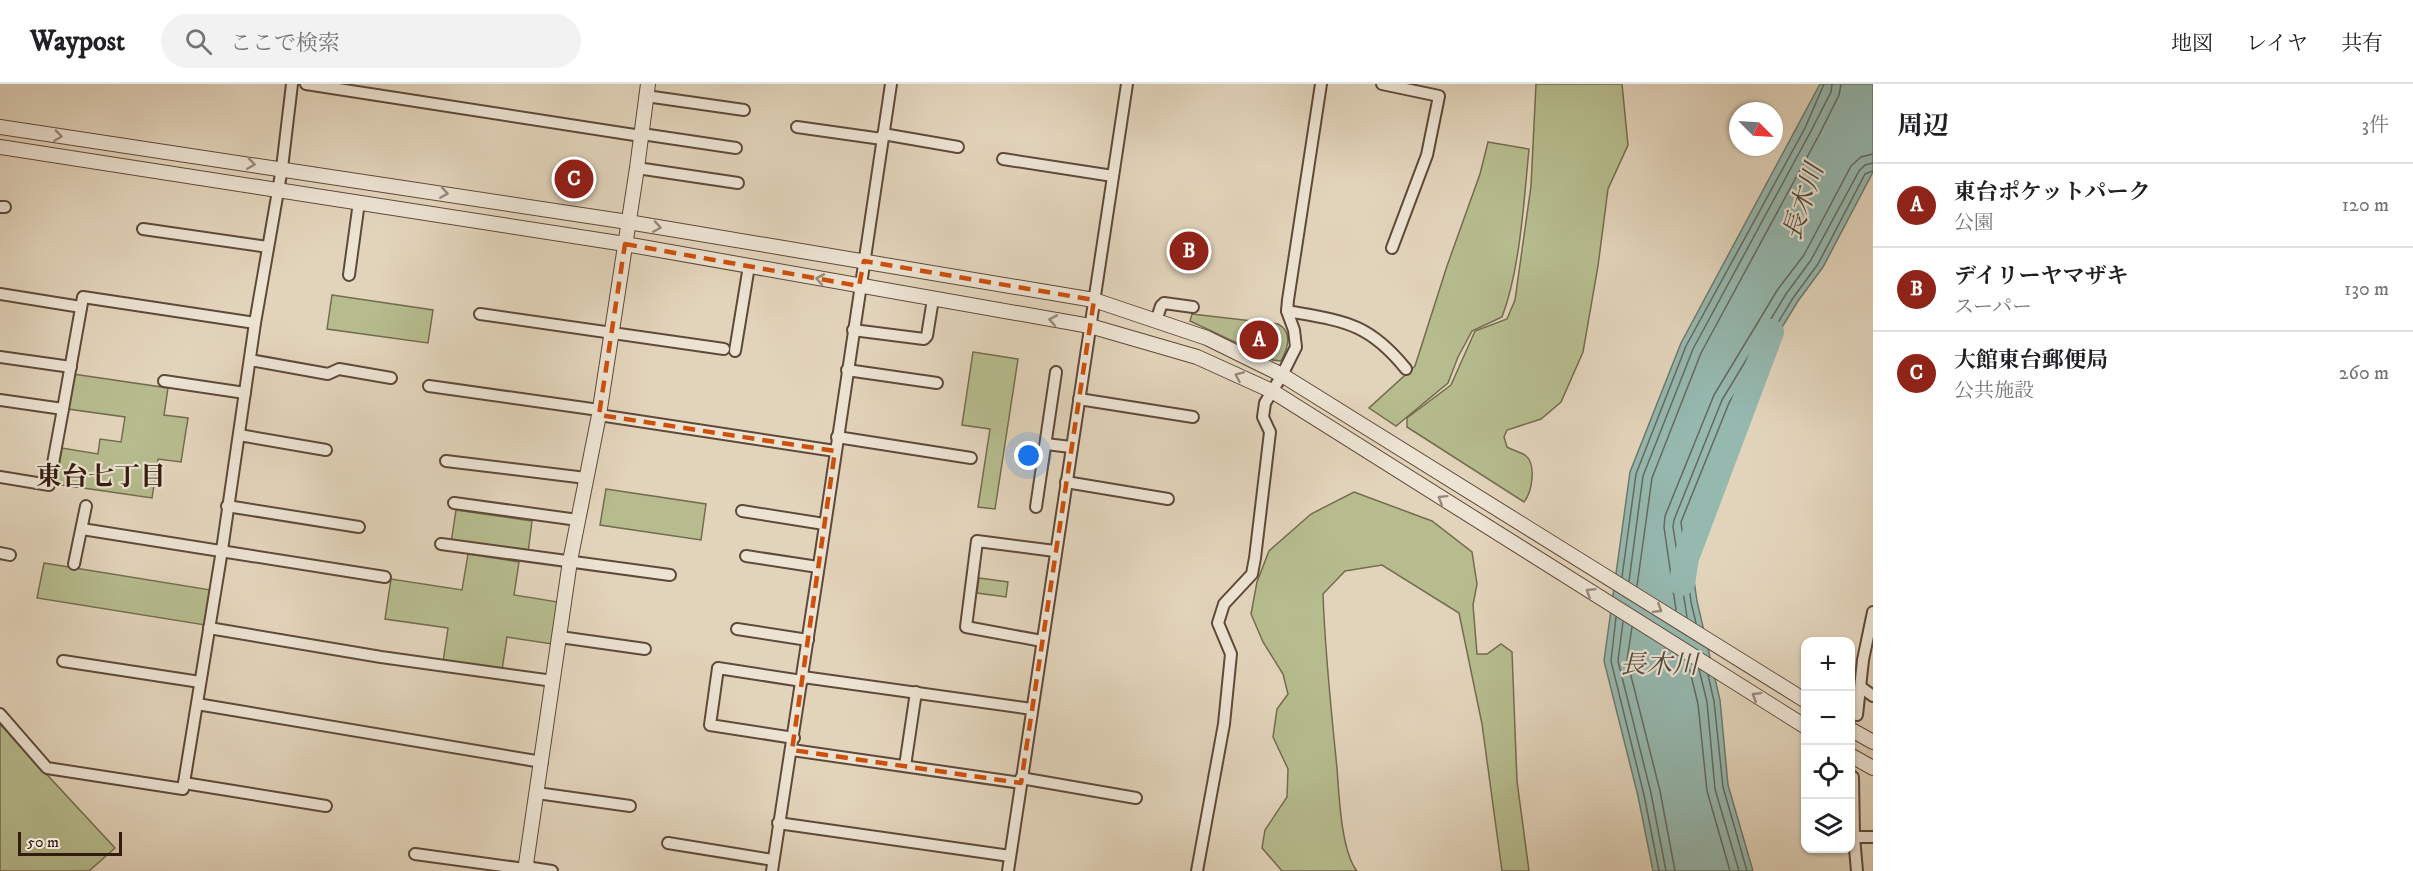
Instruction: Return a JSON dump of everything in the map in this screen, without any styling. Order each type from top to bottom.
[{"type":"street","points":[[0,714],[47,768],[183,789],[222,550],[255,323],[282,168],[292,84]]},
{"type":"street","points":[[306,84],[736,148]]},
{"type":"street","points":[[669,843],[772,866],[794,738],[859,286],[891,84]]},
{"type":"street","points":[[1008,871],[1127,84]]},
{"type":"street","points":[[1197,871],[1224,724],[1231,654],[1218,623],[1224,604],[1251,574],[1255,558],[1270,432],[1263,417],[1265,403],[1296,347],[1294,330],[1287,311],[1321,84]]},
{"type":"street","points":[[1382,84],[1439,96],[1427,155],[1392,248]]},
{"type":"street","points":[[525,869],[570,561],[599,413],[647,90],[744,110]]},
{"type":"street","points":[[0,127],[628,222],[1094,300],[1207,338],[1282,375],[1801,698]]},
{"type":"street","points":[[797,127],[958,147]]},
{"type":"street","points":[[0,147],[625,244],[1090,327],[1197,357],[1272,391],[1801,724]]},
{"type":"street","points":[[1004,159],[1113,176]]},
{"type":"street","points":[[637,168],[738,183]]},
{"type":"street","points":[[349,275],[359,202]]},
{"type":"street","points":[[143,229],[268,246]]},
{"type":"street","points":[[735,351],[749,267]]},
{"type":"street","points":[[0,294],[81,307]]},
{"type":"street","points":[[0,477],[49,485],[83,297],[255,323]]},
{"type":"street","points":[[853,330],[924,339],[927,336],[933,299]]},
{"type":"street","points":[[1156,321],[1164,303],[1193,306]]},
{"type":"street","points":[[1287,311],[1338,320],[1366,330],[1391,350],[1406,369]]},
{"type":"street","points":[[480,314],[723,349]]},
{"type":"street","points":[[0,357],[71,367]]},
{"type":"street","points":[[250,360],[328,374],[339,369],[391,378]]},
{"type":"street","points":[[847,370],[937,383]]},
{"type":"street","points":[[1036,507],[1056,372]]},
{"type":"street","points":[[164,381],[245,393]]},
{"type":"street","points":[[429,386],[835,451]]},
{"type":"street","points":[[1079,399],[1193,417]]},
{"type":"street","points":[[0,400],[63,409]]},
{"type":"street","points":[[239,435],[326,450]]},
{"type":"street","points":[[837,437],[971,458]]},
{"type":"street","points":[[1046,444],[1071,447]]},
{"type":"street","points":[[446,461],[586,478]]},
{"type":"street","points":[[1066,482],[1168,499]]},
{"type":"street","points":[[454,503],[578,520]]},
{"type":"street","points":[[74,564],[86,506]]},
{"type":"street","points":[[227,506],[358,527]]},
{"type":"street","points":[[742,511],[824,524]]},
{"type":"street","points":[[82,529],[385,577]]},
{"type":"street","points":[[1042,641],[966,627],[977,541],[1055,551]]},
{"type":"street","points":[[441,544],[670,575]]},
{"type":"street","points":[[746,556],[818,567]]},
{"type":"street","points":[[1857,715],[1862,688],[1863,660],[1873,612]]},
{"type":"street","points":[[209,628],[381,657],[553,681]]},
{"type":"street","points":[[736,628],[808,640]]},
{"type":"street","points":[[560,637],[645,650]]},
{"type":"street","points":[[63,661],[200,682]]},
{"type":"street","points":[[794,738],[710,725],[718,669],[916,692],[1032,709]]},
{"type":"street","points":[[1862,688],[1873,696]]},
{"type":"street","points":[[905,766],[916,692]]},
{"type":"street","points":[[197,704],[542,762]]},
{"type":"street","points":[[1855,732],[1873,742]]},
{"type":"street","points":[[792,750],[1021,780],[1136,798]]},
{"type":"street","points":[[1855,758],[1873,768]]},
{"type":"street","points":[[184,783],[326,806]]},
{"type":"street","points":[[537,793],[630,806]]},
{"type":"street","points":[[778,823],[1010,856]]},
{"type":"street","points":[[1855,837],[1873,837]]},
{"type":"street","points":[[1855,848],[1857,871]]},
{"type":"street","points":[[415,854],[552,871]]},
{"type":"highlighted area","points":[[625,244],[859,286],[864,261],[1094,300],[1021,783],[792,750],[835,451],[599,415]]},
{"type":"green space","points":[[1536,84],[1622,84],[1628,145],[1608,189],[1583,352],[1561,402],[1541,419],[1507,430],[1504,437],[1507,447],[1525,455],[1531,465],[1531,485],[1524,502],[1407,427],[1407,418],[1451,385],[1475,331],[1507,319],[1515,300],[1531,186]]},
{"type":"green space","points":[[1488,142],[1529,149],[1513,278],[1502,317],[1472,331],[1458,357],[1448,383],[1396,426],[1369,408],[1415,366],[1480,174]]},
{"type":"green space","points":[[332,295],[433,310],[428,343],[327,329]]},
{"type":"green space","points":[[1192,314],[1278,324],[1286,331],[1288,341],[1281,361],[1273,360],[1190,321]]},
{"type":"green space","points":[[973,352],[1018,359],[995,509],[978,507],[990,429],[962,425]]},
{"type":"green space","points":[[73,374],[168,388],[164,415],[188,418],[181,462],[158,459],[152,498],[56,484],[62,448],[98,454],[100,439],[121,442],[125,417],[68,409]]},
{"type":"green space","points":[[606,489],[706,504],[701,540],[600,525]]},
{"type":"green space","points":[[1354,492],[1432,521],[1472,552],[1477,584],[1473,605],[1477,654],[1487,654],[1501,644],[1512,652],[1517,781],[1529,871],[1502,871],[1482,724],[1459,613],[1382,565],[1345,571],[1323,594],[1328,681],[1342,822],[1347,850],[1357,871],[1282,871],[1262,848],[1265,830],[1287,797],[1288,769],[1273,737],[1277,709],[1288,694],[1283,674],[1263,642],[1251,614],[1257,582],[1269,551],[1311,514]]},
{"type":"green space","points":[[456,510],[532,521],[528,553],[451,543]]},
{"type":"green space","points":[[468,554],[519,562],[514,595],[558,602],[552,644],[507,637],[502,670],[443,662],[448,628],[385,619],[391,579],[462,590]]},
{"type":"green space","points":[[44,563],[211,590],[205,625],[37,598]]},
{"type":"green space","points":[[979,578],[1008,582],[1006,597],[977,593]]},
{"type":"green space","points":[[0,724],[115,848],[89,871],[0,871]]},
{"type":"water","name":"長木川","points":[[1820,84],[1873,84],[1873,172],[1823,267],[1798,301],[1734,406],[1686,525],[1697,601],[1720,700],[1728,785],[1753,871],[1653,871],[1638,796],[1604,661],[1630,472],[1681,343]]},
{"type":"waterway","name":"長木川","points":[[1682,583],[1686,558],[1771,332]]},
{"type":"place","name":"大館東台郵便局","points":[[574,179]]},
{"type":"place","name":"デイリーヤマザキ","points":[[1189,251]]},
{"type":"place","name":"東台ポケットパーク","points":[[1259,340]]},
{"type":"district","name":"東台七丁目","points":[[101,477]]}]
